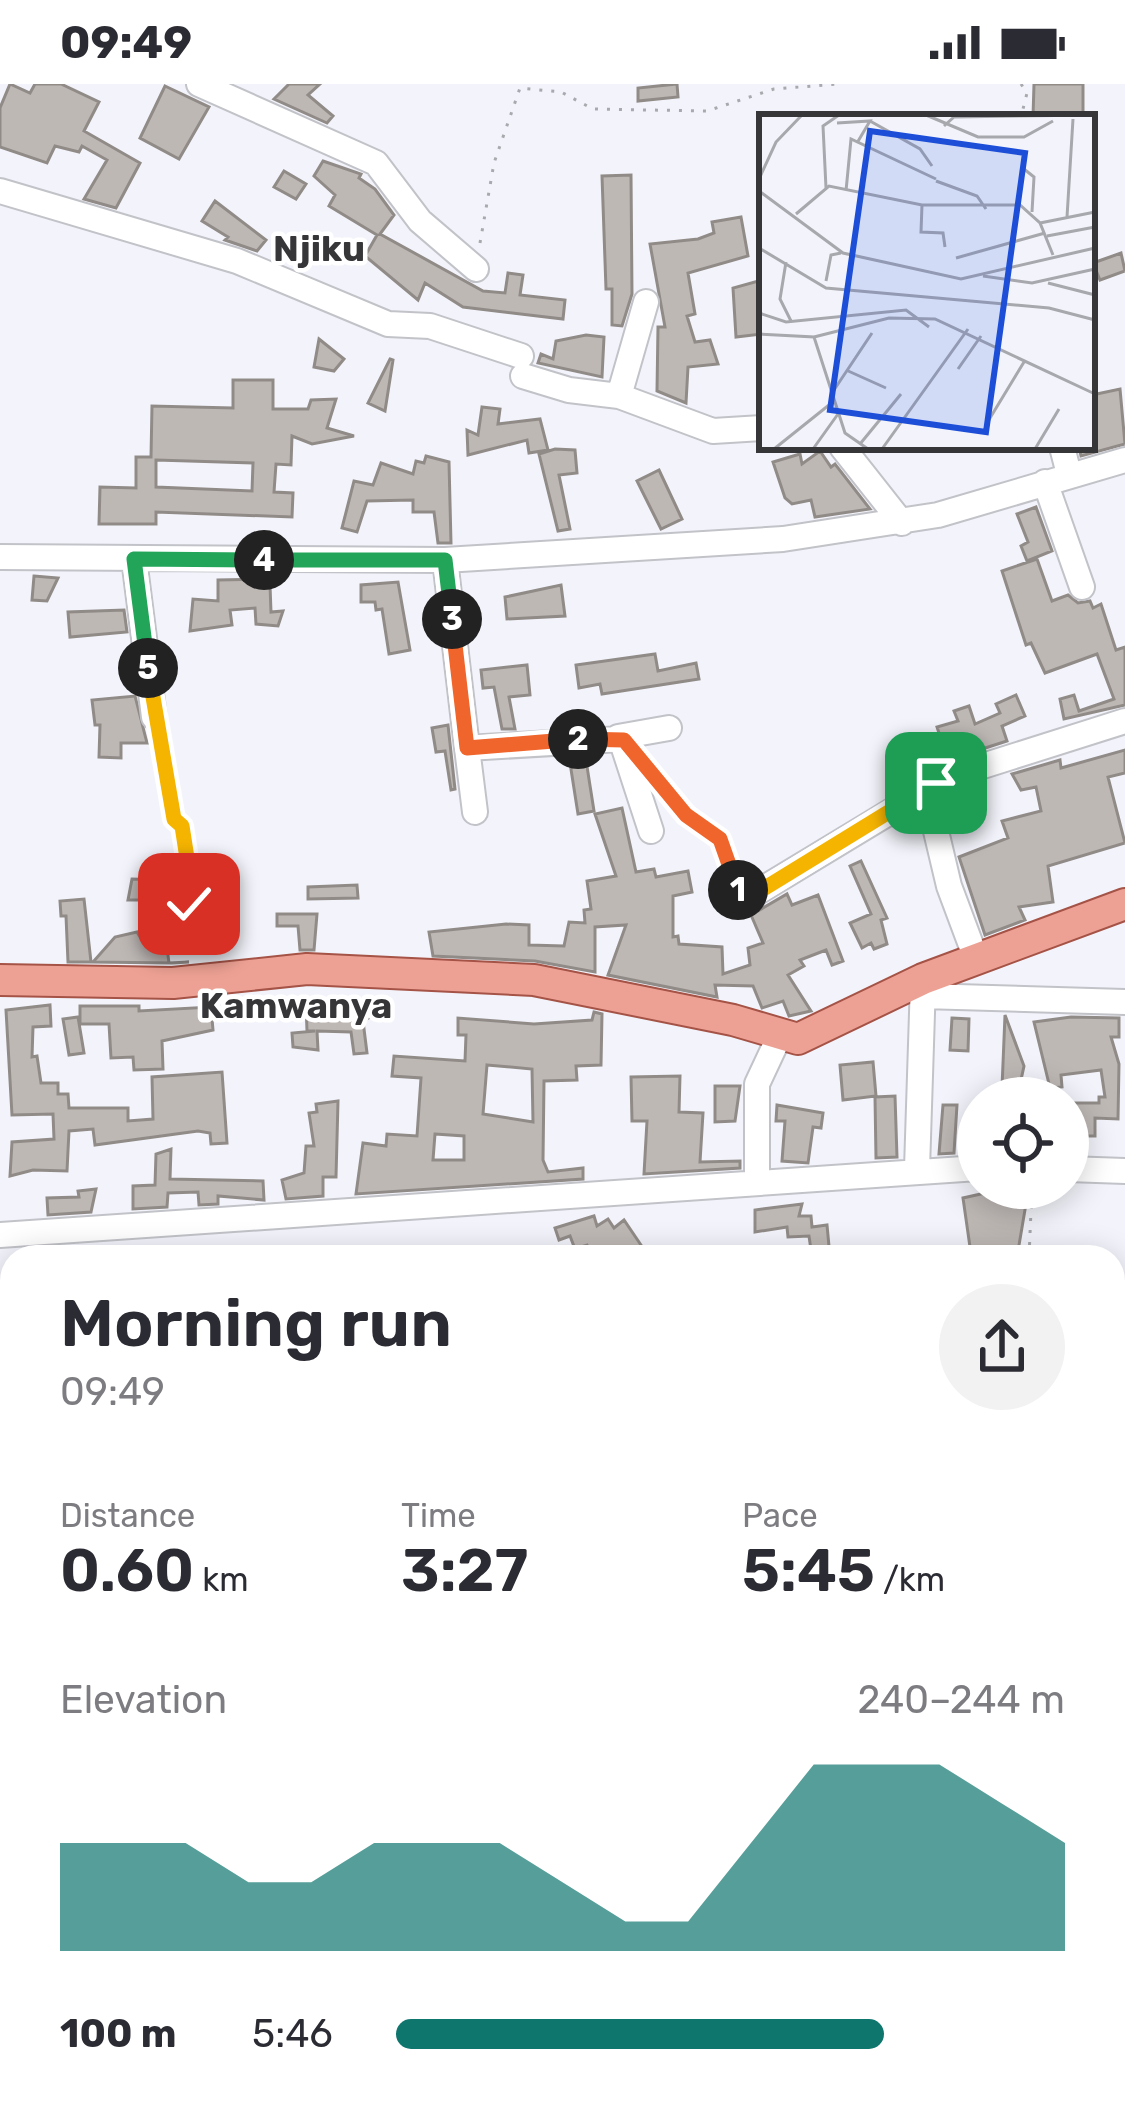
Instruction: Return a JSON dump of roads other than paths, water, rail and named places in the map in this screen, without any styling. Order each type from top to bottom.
[{"type":"main road","points":[[0,980],[173,983],[308,969],[533,980],[733,1020],[778,1037],[810,1038],[977,961],[1125,904]]},
{"type":"street","points":[[199,84],[376,163],[420,221],[476,269]]},
{"type":"street","points":[[0,191],[237,260],[388,324],[430,326],[569,390],[619,396],[713,431],[759,428]]},
{"type":"street","points":[[619,396],[646,302]]},
{"type":"street","points":[[844,450],[902,523]]},
{"type":"street","points":[[1062,450],[1057,478],[1082,587]]},
{"type":"street","points":[[0,557],[445,560],[783,539],[902,523],[1125,460]]},
{"type":"street","points":[[134,559],[154,717]]},
{"type":"street","points":[[445,560],[475,812]]},
{"type":"street","points":[[742,902],[948,777],[1125,721]]},
{"type":"street","points":[[467,748],[618,737],[669,728]]},
{"type":"street","points":[[618,737],[627,744],[651,831]]},
{"type":"street","points":[[927,793],[949,886],[977,961]]},
{"type":"street","points":[[917,1169],[923,987],[1125,1002]]},
{"type":"street","points":[[757,1180],[757,1084],[778,1037]]},
{"type":"street","points":[[0,1235],[957,1168]]},
{"type":"street","points":[[1089,1170],[1125,1171]]},
{"type":"district","name":"Njiku","points":[[319,248]]},
{"type":"district","name":"Kamwanya","points":[[296,1005]]}]
